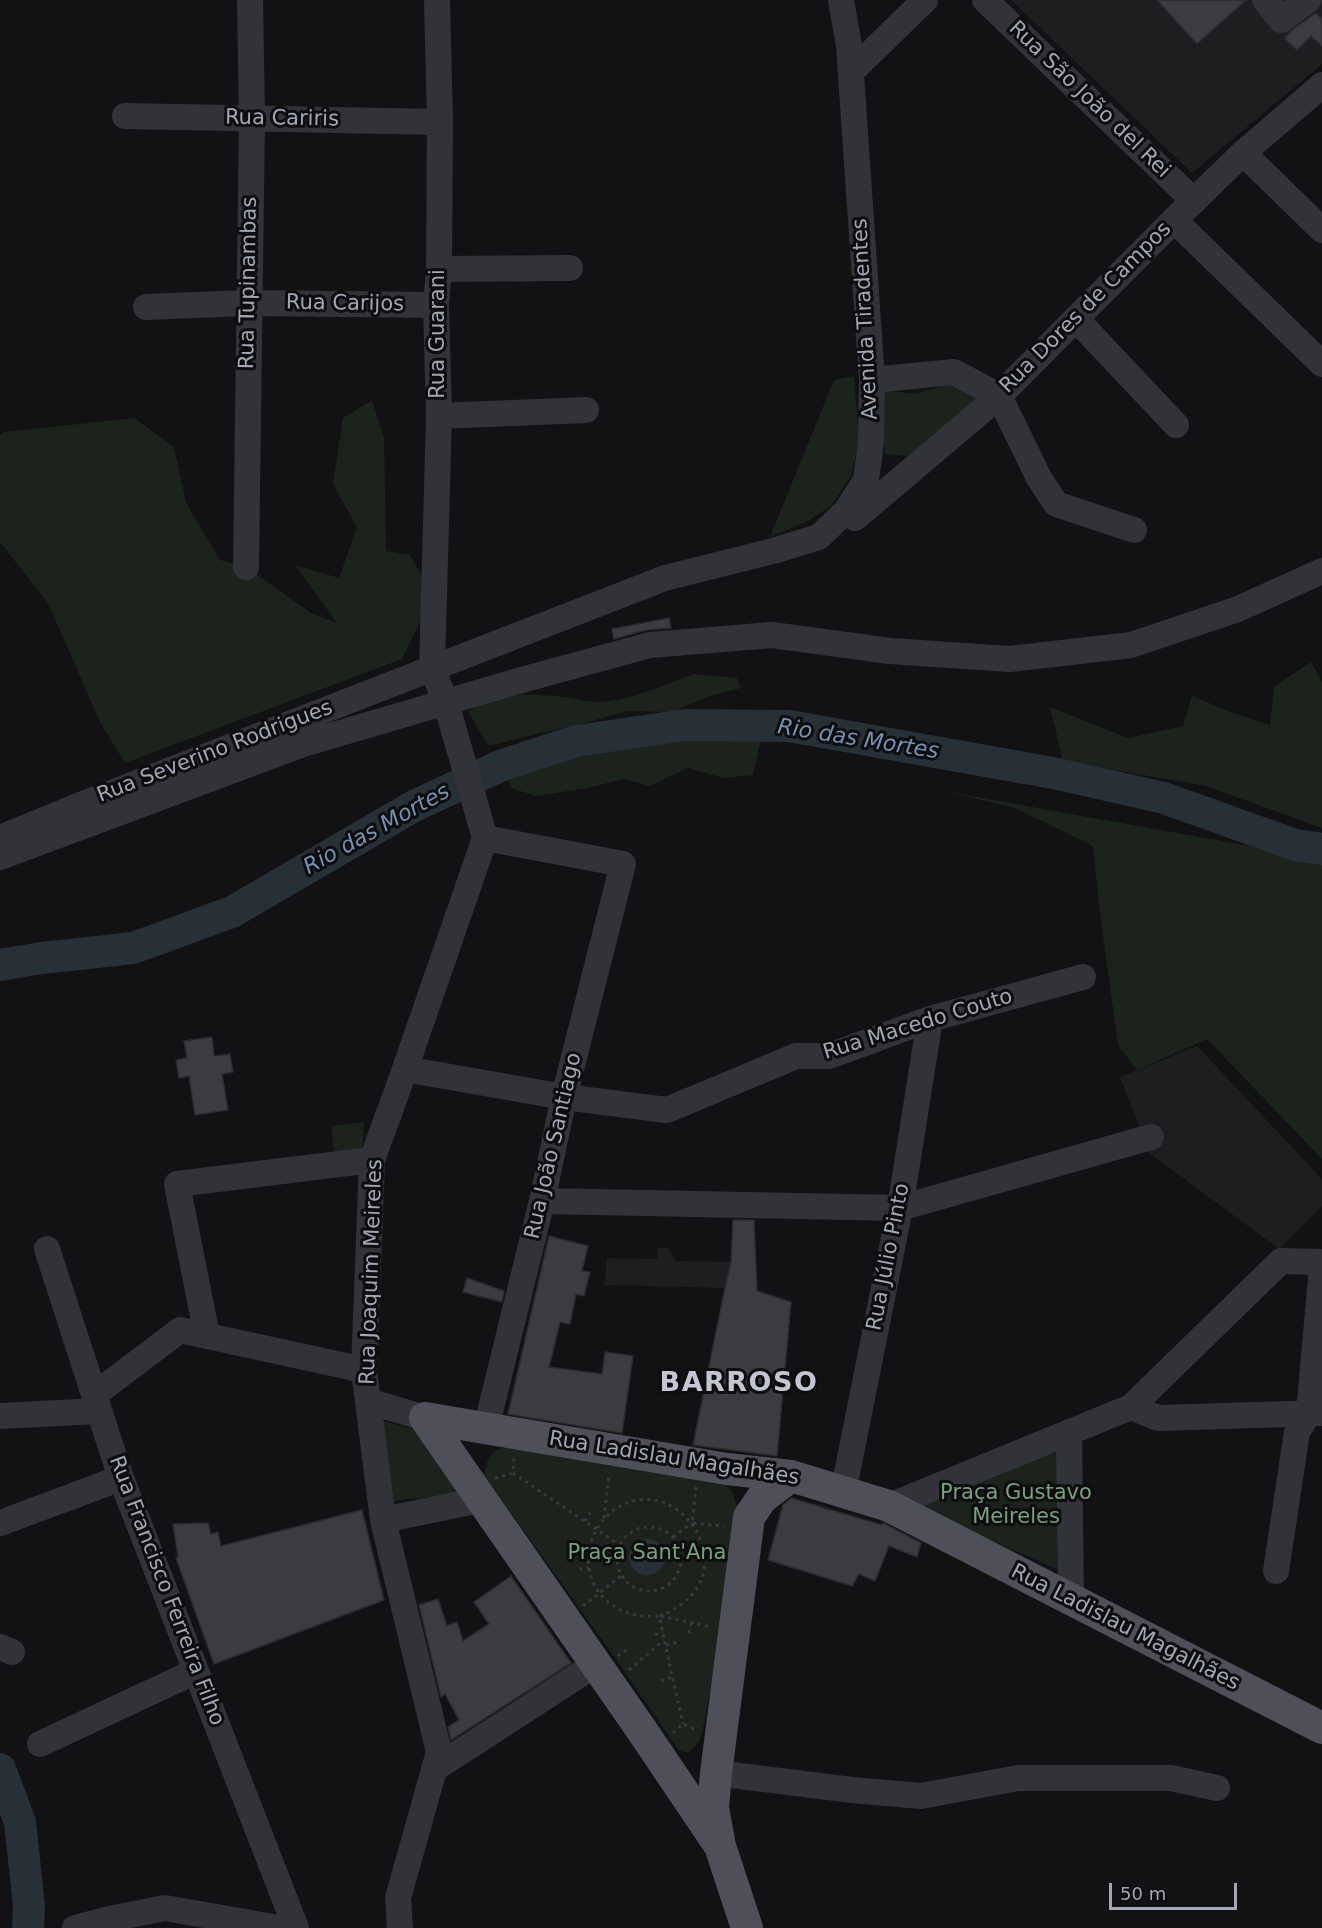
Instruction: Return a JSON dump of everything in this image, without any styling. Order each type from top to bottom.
[{"type":"main road","name":"Rua Ladislau Magalhães","points":[[424,1418],[486,1428],[707,1475],[791,1476],[889,1506],[1322,1728]]},
{"type":"main road","points":[[424,1418],[484,1490],[661,1741],[720,1846]]},
{"type":"main road","points":[[707,1475],[735,1490],[738,1522],[712,1751],[713,1808],[720,1846],[747,1928]]},
{"type":"main road","points":[[738,1522],[762,1498],[791,1476]]},
{"type":"main road","points":[[661,1741],[684,1765],[698,1762],[712,1751]]},
{"type":"street","name":"Rua Tupinambas","points":[[246,567],[252,118],[250,0]]},
{"type":"street","name":"Rua Guarani","points":[[432,668],[439,416],[436,305],[439,269],[440,122],[437,0]]},
{"type":"street","name":"Avenida Tiradentes","points":[[432,668],[665,579],[819,537],[847,510],[866,480],[871,442],[872,380],[849,46],[842,0]]},
{"type":"street","points":[[851,72],[925,0]]},
{"type":"street","name":"Rua São João del Rei","points":[[984,0],[1194,201]]},
{"type":"street","points":[[1265,0],[1281,20],[1308,0]]},
{"type":"street","name":"Rua Dores de Campos","points":[[847,510],[855,518],[999,396],[1243,153],[1322,85]]},
{"type":"street","name":"Rua Cariris","points":[[125,116],[440,122]]},
{"type":"street","points":[[1243,153],[1322,230]]},
{"type":"street","points":[[1174,220],[1322,364]]},
{"type":"street","points":[[439,269],[570,268]]},
{"type":"street","name":"Rua Carijos","points":[[146,307],[248,303],[436,305]]},
{"type":"street","points":[[1076,319],[1176,425]]},
{"type":"street","points":[[872,380],[954,372],[999,396],[1039,478],[1056,504],[1134,530]]},
{"type":"street","points":[[439,416],[586,410]]},
{"type":"street","points":[[0,857],[303,744],[650,645],[772,635],[890,651],[1010,659],[1131,645],[1238,609],[1322,571]]},
{"type":"street","points":[[432,668],[446,703],[485,838]]},
{"type":"street","name":"Rua Severino Rodrigues","points":[[0,838],[432,668]]},
{"type":"street","name":"Rua João Santiago","points":[[485,838],[623,864],[564,1097],[542,1201],[486,1428]]},
{"type":"street","name":"Rua Joaquim Meireles","points":[[400,1928],[398,1898],[439,1752],[383,1520],[364,1370],[372,1160],[485,838]]},
{"type":"street","name":"Rua Macedo Couto","points":[[405,1069],[564,1097],[667,1110],[796,1056],[829,1056],[930,1020],[1083,977]]},
{"type":"street","name":"Rua Júlio Pinto","points":[[843,1492],[900,1208],[930,1020]]},
{"type":"street","points":[[542,1201],[900,1208],[1151,1137]]},
{"type":"street","points":[[207,1336],[177,1184],[372,1160]]},
{"type":"street","name":"Rua Francisco Ferreira Filho","points":[[47,1249],[121,1478],[296,1928]]},
{"type":"street","points":[[889,1506],[1131,1407],[1281,1261],[1322,1262]]},
{"type":"street","points":[[1317,1417],[1322,1267]]},
{"type":"street","points":[[0,1416],[96,1403],[180,1330],[364,1370]]},
{"type":"street","name":"Rua Ladislau Magalhães","points":[[368,1401],[424,1418]]},
{"type":"street","points":[[1131,1407],[1158,1418],[1317,1417]]},
{"type":"street","points":[[1276,1571],[1297,1432],[1317,1417]]},
{"type":"street","points":[[1069,1432],[1071,1600]]},
{"type":"street","points":[[0,1523],[121,1478]]},
{"type":"street","points":[[383,1520],[484,1490]]},
{"type":"street","points":[[434,1769],[605,1661]]},
{"type":"street","points":[[40,1744],[196,1671]]},
{"type":"street","points":[[712,1751],[852,1790],[921,1796],[1018,1778],[1171,1778],[1217,1788]]},
{"type":"street","points":[[76,1928],[165,1908],[269,1927]]},
{"type":"path","points":[[513,1473],[514,1448]]},
{"type":"path","points":[[484,1490],[513,1473]]},
{"type":"path","points":[[513,1473],[620,1545]]},
{"type":"path","points":[[604,1519],[609,1474]]},
{"type":"path","points":[[673,1538],[692,1523],[707,1475]]},
{"type":"path","points":[[711,1628],[660,1616],[685,1603],[695,1592],[702,1579],[705,1564],[704,1550],[700,1536],[692,1523],[682,1512],[655,1501],[640,1500],[614,1510],[596,1528],[591,1542],[588,1555],[593,1581],[599,1593],[620,1611],[646,1617],[659,1616],[682,1724],[712,1751]]},
{"type":"path","points":[[585,1521],[590,1513]]},
{"type":"path","points":[[692,1523],[738,1522]]},
{"type":"path","points":[[643,1527],[653,1527],[662,1529],[673,1538],[680,1550],[682,1560],[676,1578],[669,1585],[651,1591],[642,1590],[633,1586],[622,1575],[617,1563],[620,1545],[627,1535],[643,1527]]},
{"type":"path","points":[[579,1569],[589,1568]]},
{"type":"path","points":[[579,1609],[622,1575]]},
{"type":"path","points":[[689,1633],[690,1624]]},
{"type":"path","points":[[655,1635],[663,1632]]},
{"type":"path","points":[[626,1673],[664,1640]]},
{"type":"path","points":[[665,1646],[679,1642]]},
{"type":"path","points":[[605,1661],[628,1648]]},
{"type":"path","points":[[661,1681],[672,1677]]},
{"type":"path","points":[[661,1741],[682,1724]]},
{"type":"shaded area","points":[[1011,0],[1322,0],[1322,64],[1192,173]]},
{"type":"shaded area","points":[[1197,1046],[1322,1179],[1322,1206],[1279,1249],[1144,1149],[1140,1128],[1120,1077]]},
{"type":"shaded area","points":[[658,1248],[669,1248],[675,1261],[731,1262],[725,1288],[604,1285],[607,1258],[657,1259]]},
{"type":"shaded area","points":[[647,1539],[660,1544],[665,1557],[660,1570],[647,1575],[634,1570],[629,1557],[634,1544]]},
{"type":"green space","points":[[854,376],[859,441],[851,476],[831,506],[806,522],[770,537],[834,380]]},
{"type":"green space","points":[[957,382],[982,399],[910,456],[885,454],[881,390],[915,394]]},
{"type":"green space","points":[[372,400],[384,438],[386,551],[410,555],[429,589],[423,615],[402,659],[125,763],[100,722],[48,603],[0,542],[0,436],[4,432],[134,418],[174,447],[186,503],[220,560],[246,567],[311,613],[337,623],[295,565],[339,578],[357,527],[333,484],[343,418]]},
{"type":"green space","points":[[1311,662],[1322,682],[1322,828],[1206,786],[1063,761],[1050,707],[1128,738],[1183,726],[1192,696],[1270,725],[1274,687]]},
{"type":"green space","points":[[693,674],[737,678],[741,688],[710,696],[672,712],[628,711],[488,746],[468,711],[492,701],[526,695],[595,702],[608,701],[645,692]]},
{"type":"green space","points":[[715,734],[762,735],[753,775],[724,778],[688,768],[650,786],[623,779],[588,788],[536,796],[511,788],[506,773],[581,750]]},
{"type":"green space","points":[[943,791],[1322,859],[1322,1159],[1207,1039],[1137,1070],[1118,1045],[1093,846],[1015,808]]},
{"type":"green space","points":[[364,1122],[362,1155],[334,1153],[331,1126]]},
{"type":"green space","points":[[382,1421],[422,1431],[464,1493],[392,1501]]},
{"type":"green space","name":"Praça Gustavo Meireles","points":[[1060,1441],[1057,1569],[910,1505]]},
{"type":"green space","name":"Praça Sant'Ana","points":[[508,1447],[725,1484],[733,1493],[737,1507],[722,1629],[702,1733],[699,1742],[689,1752],[678,1749],[484,1475],[490,1456],[497,1450]]},
{"type":"building","points":[[1157,0],[1246,0],[1197,44]]},
{"type":"building","points":[[1316,13],[1322,19],[1322,46],[1311,36],[1297,50],[1285,39],[1292,30]]},
{"type":"building","points":[[669,618],[671,628],[646,630],[614,639],[612,629]]},
{"type":"building","points":[[212,1037],[214,1056],[230,1054],[233,1072],[222,1074],[228,1110],[195,1115],[189,1076],[179,1078],[176,1060],[187,1058],[184,1041]]},
{"type":"building","points":[[733,1220],[754,1220],[757,1291],[791,1302],[777,1456],[693,1445],[731,1262]]},
{"type":"building","points":[[549,1236],[588,1246],[582,1271],[590,1272],[584,1296],[576,1294],[570,1324],[560,1322],[549,1367],[602,1374],[605,1352],[633,1356],[622,1433],[508,1414]]},
{"type":"building","points":[[467,1278],[504,1291],[502,1302],[463,1292]]},
{"type":"building","points":[[791,1498],[882,1525],[883,1523],[921,1543],[917,1557],[889,1546],[875,1581],[859,1574],[852,1586],[768,1560],[783,1505]]},
{"type":"building","points":[[362,1510],[384,1600],[214,1664],[176,1558],[178,1557],[173,1524],[208,1523],[211,1534],[218,1532],[221,1546]]},
{"type":"building","points":[[511,1576],[571,1663],[451,1740],[448,1727],[459,1720],[445,1694],[441,1697],[419,1605],[438,1599],[447,1626],[457,1622],[463,1641],[489,1624],[474,1602]]},
{"type":"waterway","name":"Rio das Mortes","points":[[0,965],[133,948],[232,912],[414,806],[500,766],[576,741],[685,725],[789,726],[1053,773],[1164,798],[1295,845],[1322,849]]},
{"type":"waterway","name":"Rio das Mortes","points":[[0,1769],[20,1822],[29,1906],[28,1928]]},
{"type":"district","name":"BARROSO","points":[[739,1384]]}]
